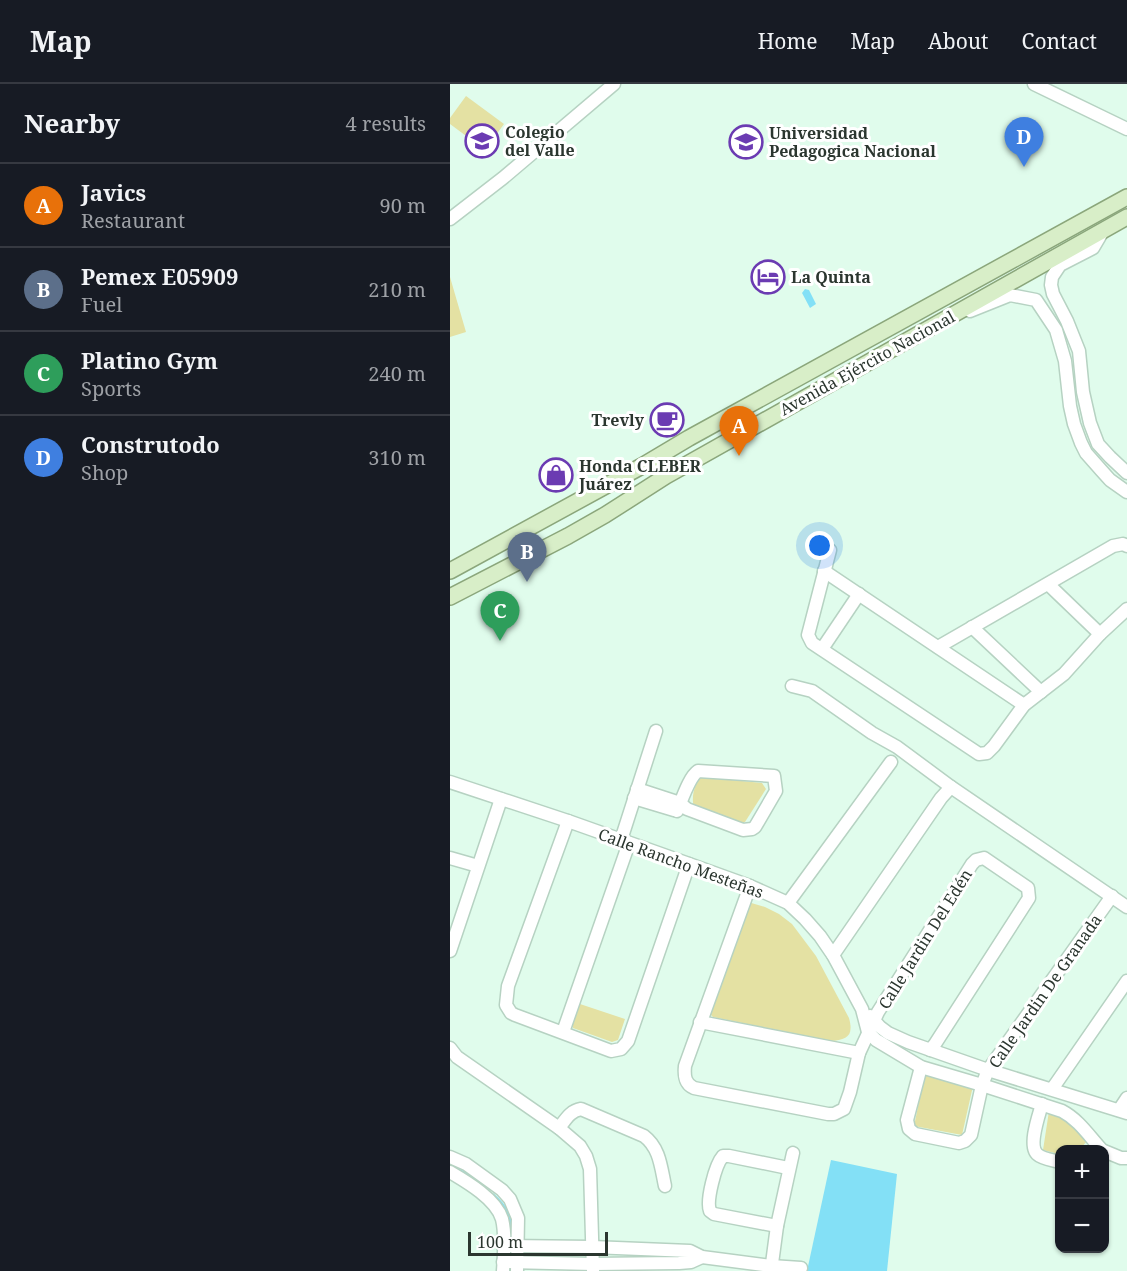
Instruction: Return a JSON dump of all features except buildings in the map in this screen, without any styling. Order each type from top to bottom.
[{"type":"main road","name":"Avenida Ejército Nacional","points":[[450,571],[1127,197]]},
{"type":"main road","name":"Avenida Ejército Nacional","points":[[450,597],[568,536],[666,476],[1127,218]]},
{"type":"main road","points":[[712,451],[714,442],[734,423],[742,410]]},
{"type":"main road","points":[[666,476],[692,456],[695,449],[689,438]]},
{"type":"street","points":[[450,219],[503,178],[614,84]]},
{"type":"street","points":[[1034,84],[1127,129]]},
{"type":"street","points":[[1104,230],[1092,248],[1060,265],[1052,277],[1051,285],[1078,351],[1089,423],[1098,444],[1127,473]]},
{"type":"street","points":[[1039,304],[1046,295],[1053,294]]},
{"type":"street","points":[[954,314],[973,310],[1010,295],[1036,300],[1056,330],[1065,361],[1074,424],[1086,453],[1110,480],[1127,492]]},
{"type":"street","points":[[1086,453],[1098,444]]},
{"type":"street","points":[[938,647],[1113,546],[1124,544],[1127,546]]},
{"type":"street","points":[[830,550],[808,635],[812,642],[979,754],[987,753],[1024,705],[1064,674],[1100,634],[1127,609]]},
{"type":"street","points":[[824,571],[1024,705]]},
{"type":"street","points":[[1048,584],[1100,634]]},
{"type":"street","points":[[822,649],[859,594]]},
{"type":"street","points":[[972,627],[1041,692]]},
{"type":"street","points":[[792,686],[812,691],[872,733],[897,747],[951,787],[1127,907]]},
{"type":"street","points":[[563,1032],[625,842],[635,794],[656,731]]},
{"type":"street","points":[[788,903],[891,762]]},
{"type":"street","points":[[635,794],[743,830],[752,829],[776,791],[774,776],[698,771],[693,774],[682,808]]},
{"type":"street","name":"Calle Rancho Mesteñas","points":[[450,782],[689,864],[750,886],[788,903],[820,936],[833,955],[862,1009],[868,1032]]},
{"type":"street","points":[[833,955],[941,798],[951,787]]},
{"type":"street","points":[[450,951],[452,936],[501,799]]},
{"type":"street","points":[[568,821],[508,986],[506,1005],[515,1015],[611,1050],[621,1048],[628,1041],[689,864]]},
{"type":"street","points":[[450,858],[478,866]]},
{"type":"street","name":"Calle Jardin Del Edén","points":[[700,1022],[685,1066],[685,1076],[689,1086],[828,1114],[844,1109],[859,1053],[874,1020],[972,864],[981,858],[988,860],[1028,888],[1029,898],[930,1050]]},
{"type":"street","points":[[750,886],[700,1022],[859,1053]]},
{"type":"street","name":"Calle Jardin De Granada","points":[[921,1067],[908,1120],[909,1129],[915,1134],[959,1143],[965,1142],[971,1135],[982,1085],[988,1070],[1112,896]]},
{"type":"street","points":[[1052,1089],[1127,981]]},
{"type":"street","name":"Calle Rancho Mesteñas","points":[[862,1009],[888,1033],[908,1042],[988,1070],[1123,1112]]},
{"type":"street","points":[[868,1032],[893,1052],[921,1067],[1042,1104],[1072,1116],[1095,1145]]},
{"type":"street","points":[[452,1055],[559,1128],[580,1146],[591,1169],[593,1267]]},
{"type":"street","points":[[1123,1112],[1127,1098]]},
{"type":"street","points":[[1042,1104],[1033,1146],[1038,1155],[1055,1161]]},
{"type":"street","points":[[559,1128],[570,1113],[581,1109],[644,1136],[656,1149],[665,1186]]},
{"type":"street","points":[[771,1269],[777,1226],[793,1153]]},
{"type":"street","points":[[1109,1153],[1127,1158]]},
{"type":"street","points":[[450,1156],[466,1164],[502,1190],[510,1199],[518,1218],[517,1266]]},
{"type":"street","points":[[777,1226],[714,1214],[710,1211],[708,1202],[718,1164],[723,1156],[789,1168]]},
{"type":"street","points":[[450,1172],[484,1195],[499,1212],[503,1228],[503,1266],[593,1267],[691,1262],[702,1257]]},
{"type":"street","points":[[503,1246],[690,1251],[702,1257],[771,1269],[801,1268]]},
{"type":"shaded area","points":[[466,96],[504,124],[485,150],[450,124],[450,118]]},
{"type":"shaded area","points":[[450,277],[466,332],[450,337]]},
{"type":"shaded area","points":[[702,777],[762,783],[766,789],[745,822],[741,823],[694,807],[694,791]]},
{"type":"shaded area","points":[[748,902],[779,914],[792,924],[816,956],[849,1018],[851,1029],[848,1036],[841,1040],[830,1041],[713,1017],[710,1014]]},
{"type":"shaded area","points":[[577,1003],[625,1019],[618,1040],[612,1042],[573,1028]]},
{"type":"shaded area","points":[[925,1073],[973,1086],[962,1135],[914,1126]]},
{"type":"shaded area","points":[[1049,1111],[1070,1120],[1087,1141],[1084,1145],[1055,1145],[1055,1153],[1043,1150]]},
{"type":"water","points":[[805,289],[809,290],[816,304],[810,308],[802,293]]},
{"type":"water","points":[[831,1160],[897,1174],[887,1271],[807,1271]]},
{"type":"waterway","points":[[450,1166],[467,1174],[476,1182]]},
{"type":"waterway","points":[[493,1195],[507,1213],[512,1235]]},
{"type":"place","name":"Colegio del Valle","points":[[482,141]]},
{"type":"place","name":"Universidad Pedagogica Nacional","points":[[746,142]]},
{"type":"place","name":"Construtodo","points":[[1024,167]]},
{"type":"place","name":"La Quinta","points":[[768,277]]},
{"type":"place","name":"Trevly","points":[[667,420]]},
{"type":"place","name":"Javics","points":[[739,456]]},
{"type":"place","name":"Honda CLEBER Juárez","points":[[556,475]]},
{"type":"place","name":"Pemex E05909","points":[[527,582]]},
{"type":"place","name":"Platino Gym","points":[[500,641]]}]
